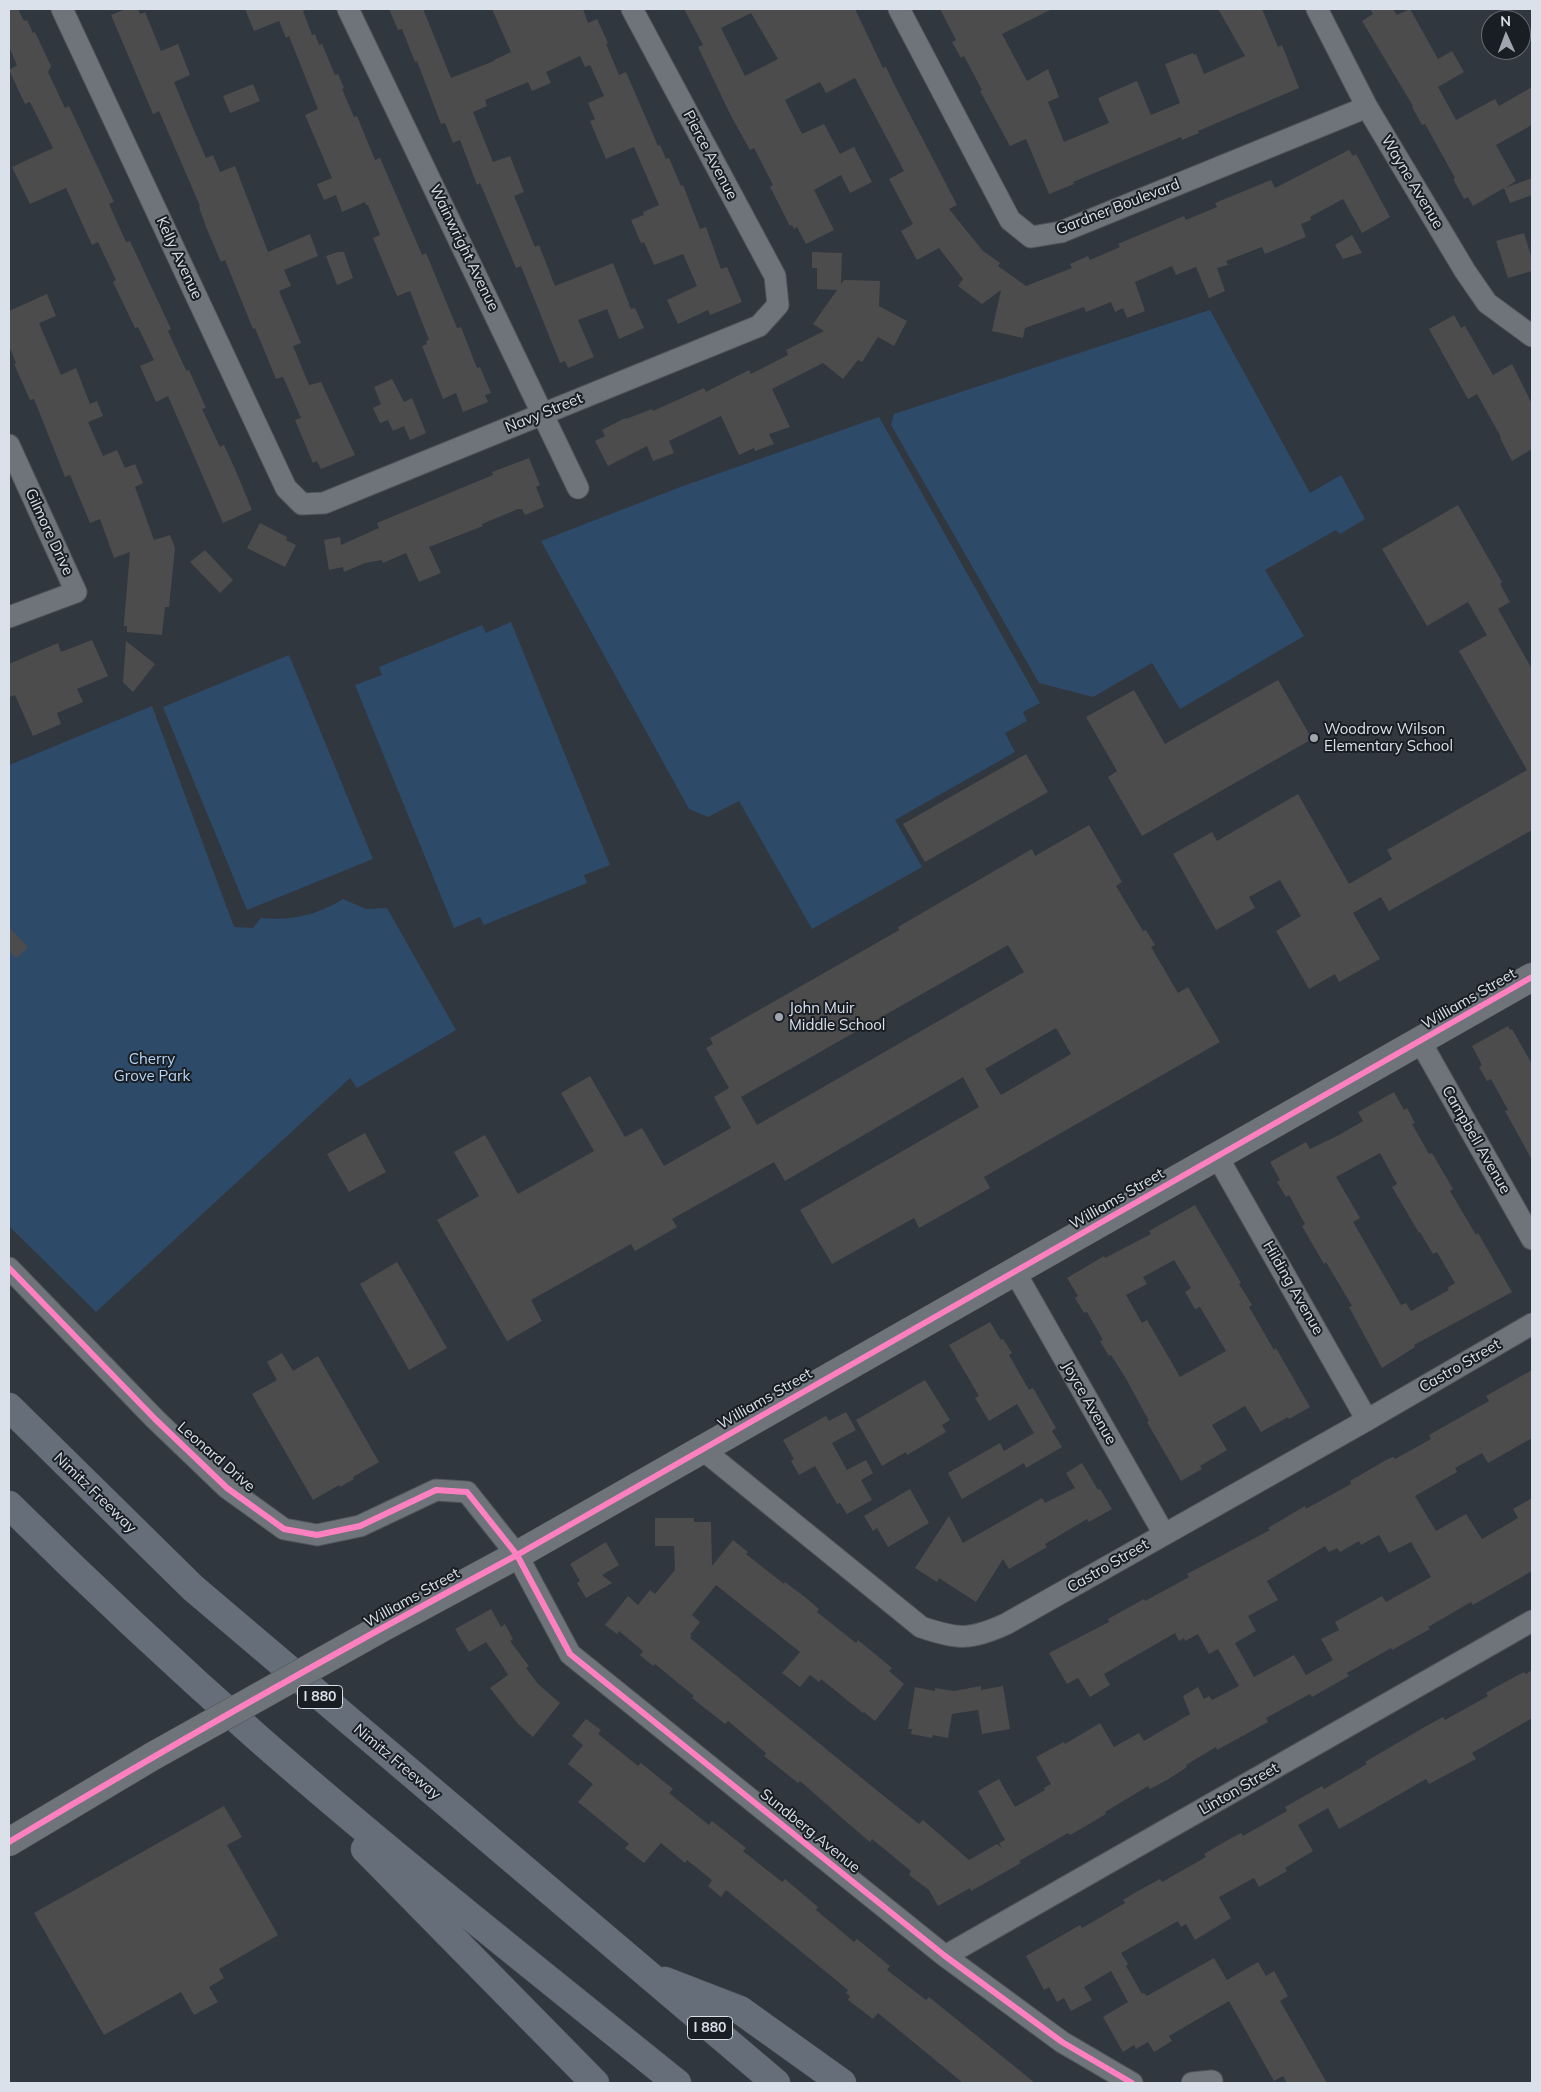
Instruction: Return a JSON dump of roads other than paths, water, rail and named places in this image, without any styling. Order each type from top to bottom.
[{"type":"highway","name":"Nimitz Freeway","points":[[9,1407],[193,1588],[644,1973],[776,2083]]},
{"type":"highway","points":[[9,1505],[118,1610],[258,1738],[405,1862],[677,2083]]},
{"type":"highway","points":[[258,1738],[447,1934],[595,2083]]},
{"type":"highway","points":[[644,1973],[740,2010],[842,2083]]},
{"type":"street","name":"Kelly Avenue","points":[[62,9],[286,488],[302,504]]},
{"type":"street","name":"Wainwright Avenue","points":[[348,9],[578,488]]},
{"type":"street","name":"Pierce Avenue","points":[[632,9],[775,276],[778,305]]},
{"type":"street","name":"Gardner Boulevard","points":[[900,9],[1010,220],[1031,237],[1061,232],[1367,107]]},
{"type":"street","name":"Wayne Avenue","points":[[1317,9],[1367,107],[1460,264],[1487,303],[1530,330]]},
{"type":"street","name":"Navy Street","points":[[302,504],[324,503],[759,326],[778,305]]},
{"type":"street","name":"Gilmore Drive","points":[[9,445],[76,592],[9,617]]},
{"type":"street","name":"Williams Street","points":[[9,1842],[153,1756],[516,1555],[1532,977]]},
{"type":"street","name":"Campbell Avenue","points":[[1420,1041],[1532,1239]]},
{"type":"street","name":"Hilding Avenue","points":[[1217,1156],[1367,1420]]},
{"type":"street","name":"Leonard Drive","points":[[9,1268],[154,1419],[228,1488],[284,1528],[317,1535],[360,1526],[436,1490],[467,1492],[516,1555]]},
{"type":"street","name":"Joyce Avenue","points":[[1015,1272],[1164,1534]]},
{"type":"street","name":"Castro Street","points":[[702,1449],[921,1627],[945,1636],[966,1638],[986,1633],[1006,1624],[1367,1420],[1532,1324]]},
{"type":"street","name":"Sundberg Avenue","points":[[516,1555],[570,1654],[945,1956],[1062,2042],[1132,2083]]},
{"type":"street","name":"Linton Street","points":[[945,1956],[1532,1621]]},
{"type":"place","name":"Woodrow Wilson Elementary School","points":[[1314,738]]},
{"type":"place","name":"John Muir Middle School","points":[[779,1017]]},
{"type":"park label","name":"Cherry Grove Park","points":[[152,1068]]}]
